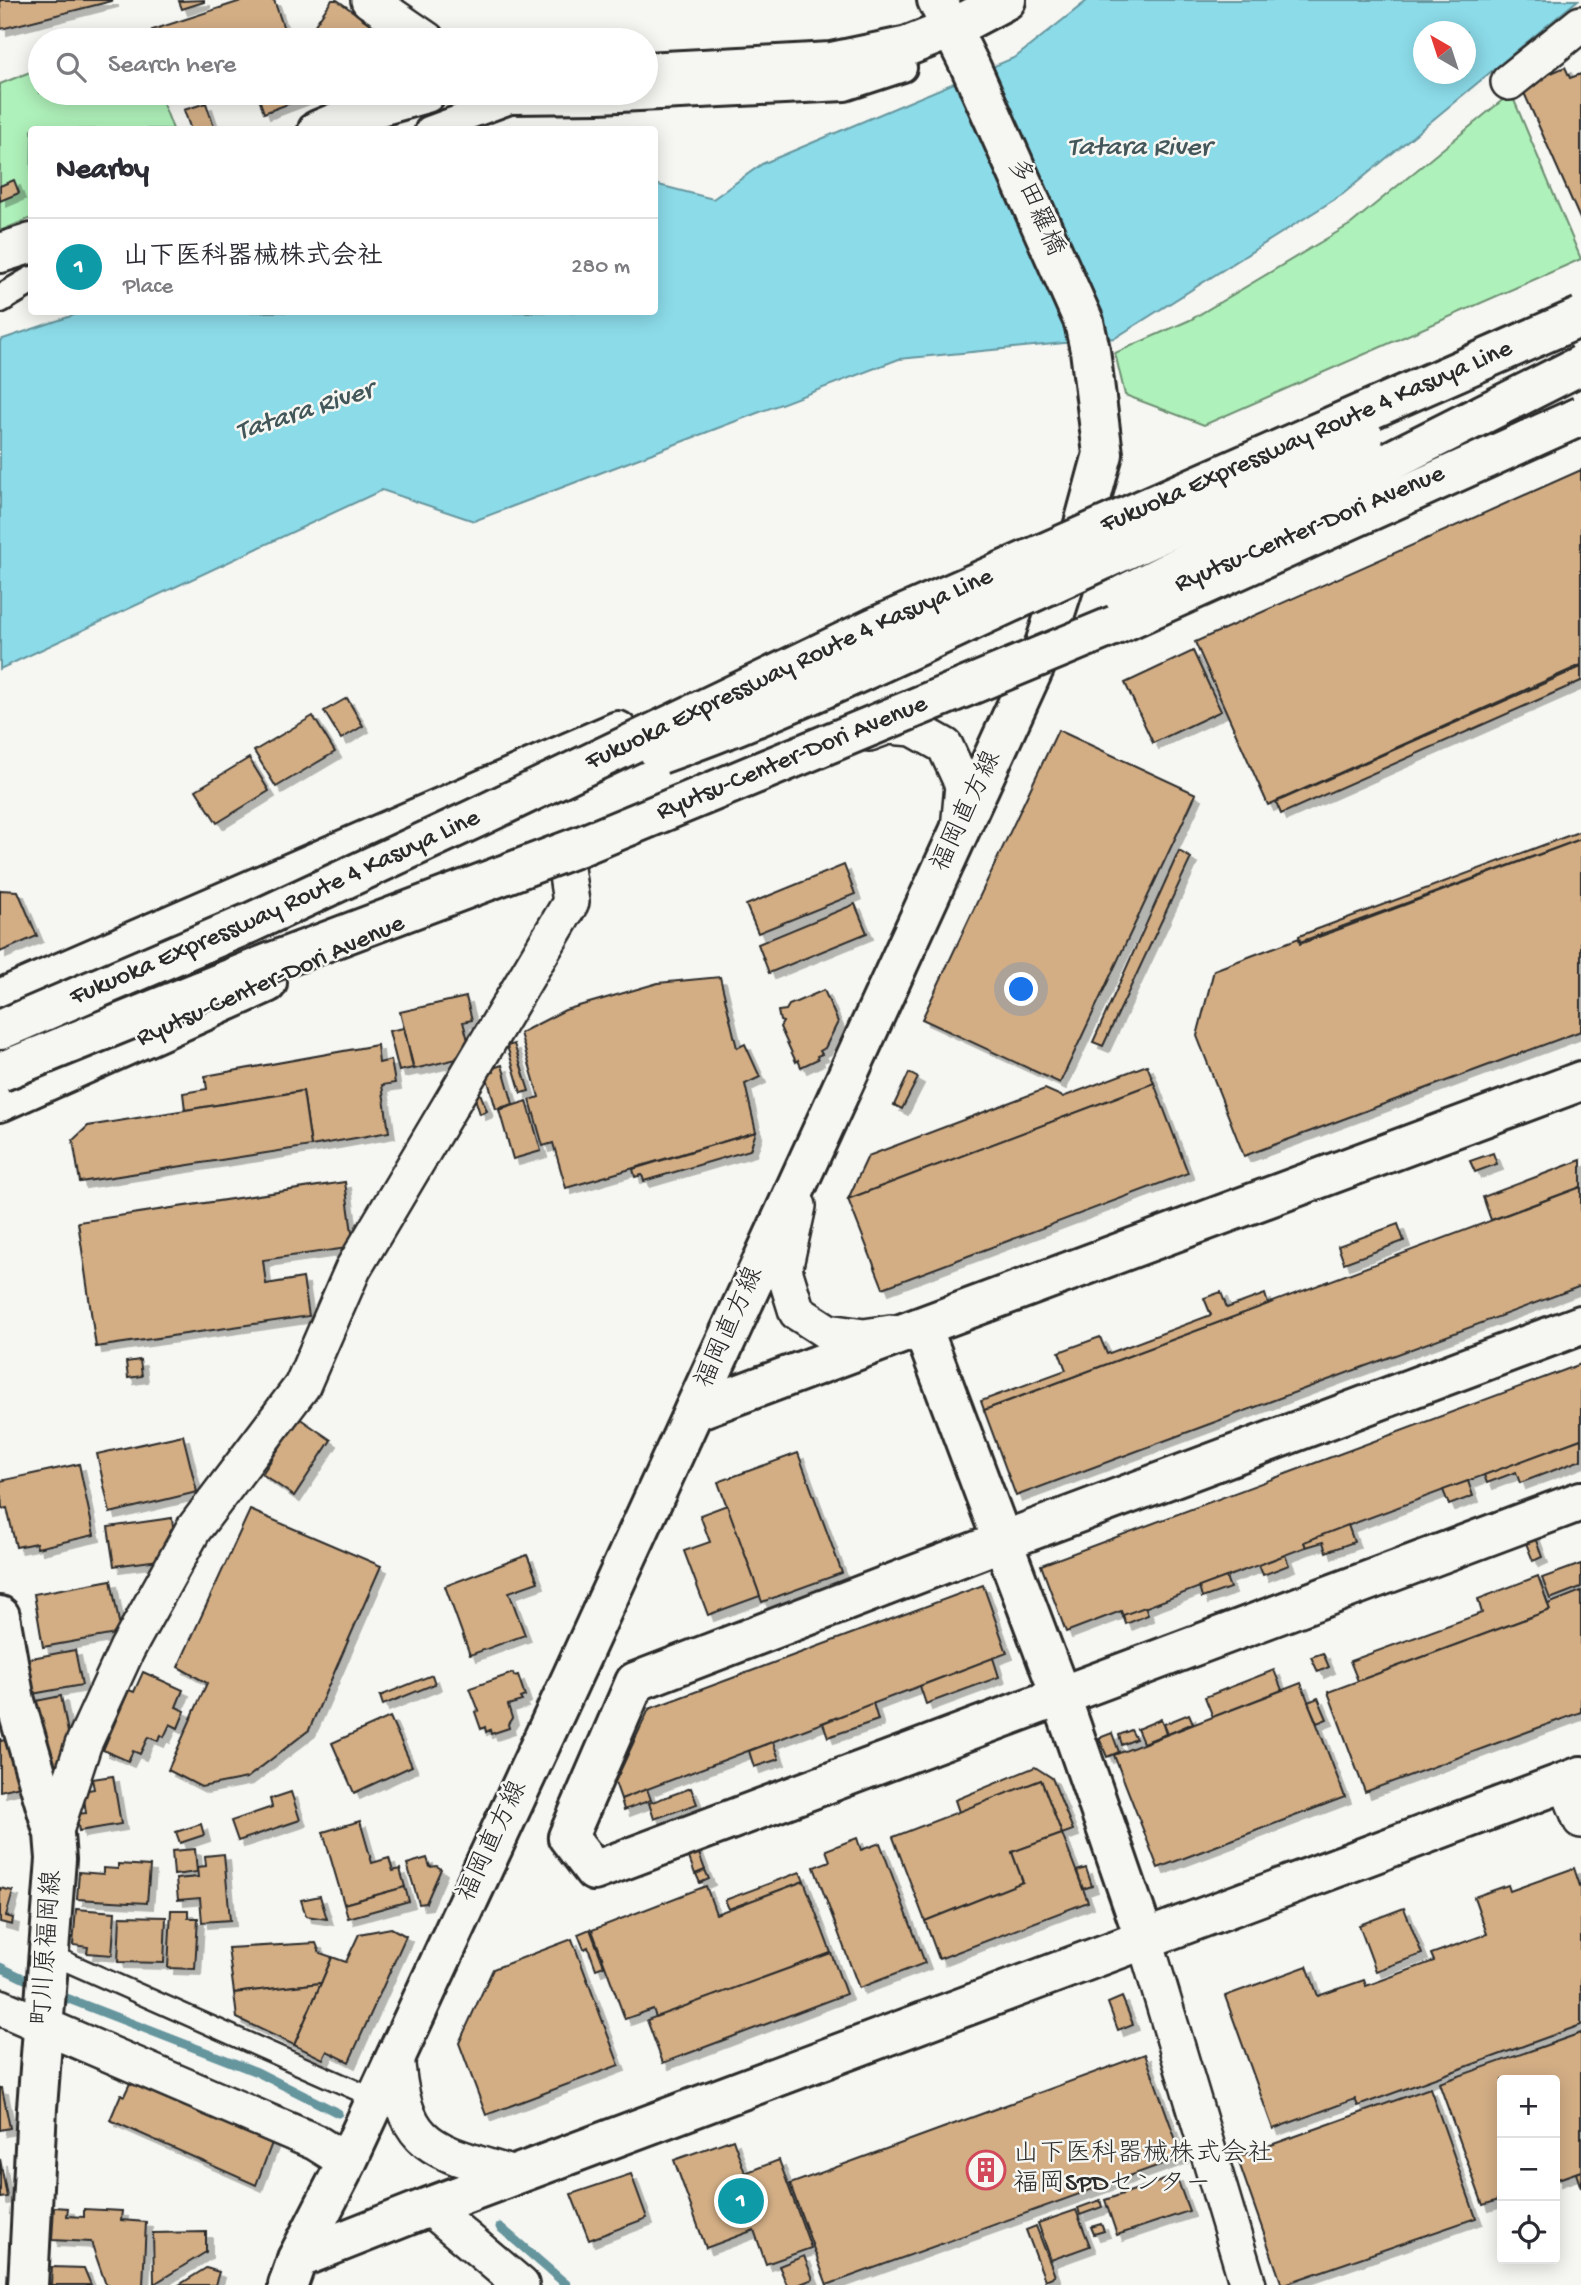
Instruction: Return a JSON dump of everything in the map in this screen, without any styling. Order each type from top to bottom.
[{"type":"main road","points":[[658,71],[831,61],[908,46],[944,14],[1006,0]]},
{"type":"main road","name":"多田羅橋","points":[[944,14],[971,68],[1084,322],[1090,351]]},
{"type":"main road","points":[[328,126],[384,105]]},
{"type":"main road","points":[[0,253],[28,244]]},
{"type":"main road","points":[[0,999],[503,780],[774,666],[1084,524],[1581,303]]},
{"type":"main road","name":"Fukuoka Expressway Route 4 Kasuya Line","points":[[0,1030],[250,923],[873,628],[1581,317]]},
{"type":"main road","points":[[476,818],[721,733],[868,668],[1266,487],[1472,383],[1581,324]]},
{"type":"main road","name":"福岡直方線","points":[[292,2272],[347,2162],[1045,644],[1084,524],[1103,454],[1090,351]]},
{"type":"main road","points":[[922,705],[1074,619],[1581,365]]},
{"type":"main road","name":"Fukuoka Expressway Route 4 Kasuya Line","points":[[0,1072],[272,961],[583,845],[1118,624],[1581,413]]},
{"type":"main road","name":"Ryutsu-Center-Dori Avenue","points":[[0,1102],[283,976],[791,760],[1045,644],[1581,413]]},
{"type":"main road","points":[[694,1411],[1581,1081]]},
{"type":"main road","points":[[1581,1325],[635,1682],[568,1837],[594,1871],[1581,1501]]},
{"type":"main road","points":[[922,1327],[1061,1697],[1145,1940]]},
{"type":"main road","name":"町川原福岡線","points":[[0,1616],[15,1701],[54,1834],[56,1859],[47,1960],[27,2285]]},
{"type":"main road","points":[[292,2272],[429,2207],[1573,1779]]},
{"type":"street","points":[[369,0],[410,28]]},
{"type":"street","points":[[1509,82],[1581,24]]},
{"type":"street","points":[[658,96],[845,88],[904,68]]},
{"type":"street","points":[[440,126],[496,105]]},
{"type":"street","points":[[0,287],[28,280]]},
{"type":"street","points":[[0,299],[28,282]]},
{"type":"street","points":[[791,760],[888,726],[913,729],[945,746],[963,785],[959,832]]},
{"type":"street","points":[[54,1834],[83,1745],[127,1648],[193,1530],[302,1386],[352,1269],[571,902],[564,855]]},
{"type":"street","points":[[810,1155],[783,1270],[797,1312],[828,1332],[864,1337],[922,1327]]},
{"type":"street","points":[[1573,1779],[1581,1820]]},
{"type":"street","points":[[1145,1940],[1248,2285]]},
{"type":"street","points":[[0,2007],[44,2021],[315,2142],[347,2162]]},
{"type":"street","points":[[396,2053],[398,2086],[404,2109],[416,2130],[431,2146],[450,2155],[514,2175]]},
{"type":"street","points":[[429,2207],[521,2285]]},
{"type":"lane","points":[[47,1960],[376,2099]]},
{"type":"green space","points":[[28,73],[28,105],[164,105],[172,126],[28,126],[28,219],[0,231],[0,84]]},
{"type":"green space","points":[[1511,93],[1581,259],[1204,425],[1125,395],[1115,353],[1190,320],[1351,224]]},
{"type":"water","name":"Tatara River","points":[[1088,0],[1578,0],[1343,194],[1115,338],[899,359],[474,521],[382,490],[0,669],[0,340],[74,315],[658,315],[658,185],[713,199],[762,164],[1016,57]]},
{"type":"building","points":[[0,0],[112,0],[112,1],[1,29]]},
{"type":"building","points":[[204,0],[182,9],[179,1]]},
{"type":"building","points":[[244,0],[274,0],[284,28],[158,28]]},
{"type":"building","points":[[332,0],[337,0],[376,28],[313,28]]},
{"type":"building","points":[[1565,67],[1570,78],[1581,74],[1581,221],[1521,86]]},
{"type":"building","points":[[207,105],[214,126],[190,126],[184,110]]},
{"type":"building","points":[[261,105],[285,105],[264,113]]},
{"type":"building","points":[[14,180],[19,193],[0,201],[0,186]]},
{"type":"building","points":[[1581,470],[1581,665],[1268,805],[1195,642]]},
{"type":"building","points":[[1193,651],[1221,711],[1153,743],[1125,683]]},
{"type":"building","points":[[1581,667],[1581,681],[1281,814],[1276,802]]},
{"type":"building","points":[[347,698],[363,726],[341,739],[324,711]]},
{"type":"building","points":[[313,716],[335,752],[276,787],[254,751]]},
{"type":"building","points":[[1058,730],[1196,794],[1060,1083],[922,1019]]},
{"type":"building","points":[[249,758],[269,791],[217,823],[196,790]]},
{"type":"building","points":[[1581,831],[1581,839],[1300,942],[1299,936]]},
{"type":"building","points":[[1581,839],[1581,1031],[1244,1156],[1197,1036],[1214,970],[1299,938],[1300,944]]},
{"type":"building","points":[[1179,851],[1191,858],[1103,1046],[1093,1042]]},
{"type":"building","points":[[844,865],[855,894],[758,933],[746,905]]},
{"type":"building","points":[[0,890],[18,891],[37,936],[0,952]]},
{"type":"building","points":[[855,904],[867,933],[769,973],[758,944]]},
{"type":"building","points":[[720,977],[737,1048],[745,1044],[760,1077],[745,1084],[756,1132],[566,1188],[553,1143],[543,1146],[530,1100],[539,1097],[520,1033],[565,1010],[658,983]]},
{"type":"building","points":[[824,990],[838,1022],[825,1048],[820,1051],[822,1054],[817,1056],[818,1059],[801,1067],[798,1060],[796,1062],[780,1027],[783,1022],[780,1021],[778,1011],[786,1010],[789,1005]]},
{"type":"building","points":[[466,997],[472,1020],[463,1022],[469,1044],[461,1058],[414,1069],[400,1012]]},
{"type":"building","points":[[404,1028],[413,1068],[399,1071],[389,1031]]},
{"type":"building","points":[[514,1044],[529,1091],[521,1093],[507,1046]]},
{"type":"building","points":[[377,1045],[379,1063],[391,1060],[395,1083],[382,1085],[389,1132],[311,1146],[303,1091],[185,1110],[183,1093],[207,1089],[205,1076]]},
{"type":"building","points":[[502,1065],[513,1104],[496,1109],[486,1074],[494,1072],[493,1068]]},
{"type":"building","points":[[1147,1065],[1154,1083],[848,1199],[868,1156],[1045,1089],[1063,1097]]},
{"type":"building","points":[[909,1073],[918,1078],[902,1109],[894,1105]]},
{"type":"building","points":[[1154,1083],[1188,1173],[883,1288],[848,1199]]},
{"type":"building","points":[[303,1091],[311,1146],[80,1182],[73,1140],[88,1126]]},
{"type":"building","points":[[480,1093],[487,1111],[480,1114],[474,1095]]},
{"type":"building","points":[[527,1101],[541,1151],[513,1159],[499,1110]]},
{"type":"building","points":[[756,1132],[750,1150],[644,1181],[642,1175],[635,1177],[633,1169]]},
{"type":"building","points":[[1493,1153],[1497,1164],[1475,1172],[1470,1161]]},
{"type":"building","points":[[1581,1160],[1581,1187],[1491,1220],[1483,1197]]},
{"type":"building","points":[[345,1182],[354,1247],[263,1260],[266,1284],[303,1278],[309,1316],[96,1347],[78,1222]]},
{"type":"building","points":[[1581,1187],[1581,1286],[1016,1496],[984,1410]]},
{"type":"building","points":[[1398,1224],[1404,1241],[1344,1263],[1338,1246]]},
{"type":"building","points":[[1221,1292],[1227,1308],[1265,1294],[1268,1304],[984,1410],[981,1401],[1066,1370],[1059,1352],[1100,1337],[1107,1354],[1211,1315],[1204,1298]]},
{"type":"building","points":[[140,1360],[142,1376],[128,1378],[126,1362]]},
{"type":"building","points":[[1581,1364],[1581,1439],[1304,1542],[1306,1547],[1123,1616],[1121,1611],[1066,1632],[1041,1565]]},
{"type":"building","points":[[299,1418],[331,1440],[294,1496],[262,1474]]},
{"type":"building","points":[[183,1435],[197,1492],[110,1513],[97,1454]]},
{"type":"building","points":[[1581,1439],[1581,1460],[1520,1483],[1516,1472],[1487,1483],[1484,1475]]},
{"type":"building","points":[[798,1453],[842,1573],[762,1602],[718,1482]]},
{"type":"building","points":[[79,1464],[94,1535],[37,1548],[36,1543],[16,1547],[7,1508],[2,1509],[0,1481]]},
{"type":"building","points":[[1468,1481],[1473,1496],[1449,1505],[1443,1490]]},
{"type":"building","points":[[727,1505],[760,1596],[708,1615],[684,1551],[710,1542],[700,1515]]},
{"type":"building","points":[[250,1510],[381,1566],[309,1730],[247,1778],[201,1787],[168,1770],[207,1683],[178,1667]]},
{"type":"building","points":[[172,1518],[174,1538],[159,1560],[114,1566],[108,1527]]},
{"type":"building","points":[[1348,1525],[1354,1542],[1326,1552],[1323,1542],[1306,1547],[1304,1542]]},
{"type":"building","points":[[1534,1535],[1542,1557],[1533,1561],[1524,1538]]},
{"type":"building","points":[[527,1555],[538,1582],[509,1592],[525,1635],[470,1655],[445,1586]]},
{"type":"building","points":[[1285,1555],[1289,1565],[1263,1575],[1259,1565]]},
{"type":"building","points":[[1581,1564],[1581,1587],[1550,1599],[1542,1578]]},
{"type":"building","points":[[1538,1576],[1550,1610],[1358,1681],[1350,1661],[1482,1613],[1478,1599]]},
{"type":"building","points":[[1226,1577],[1230,1588],[1202,1598],[1199,1587]]},
{"type":"building","points":[[111,1580],[121,1633],[43,1647],[34,1594]]},
{"type":"building","points":[[983,1585],[1007,1653],[621,1799],[615,1782],[649,1709]]},
{"type":"building","points":[[1581,1591],[1581,1712],[1365,1792],[1328,1692],[1550,1610],[1548,1604]]},
{"type":"building","points":[[1145,1607],[1148,1615],[1126,1624],[1123,1615]]},
{"type":"building","points":[[75,1650],[82,1685],[32,1694],[26,1659]]},
{"type":"building","points":[[1323,1653],[1329,1667],[1318,1672],[1311,1657]]},
{"type":"building","points":[[993,1658],[999,1677],[926,1704],[920,1686]]},
{"type":"building","points":[[1274,1670],[1282,1690],[1213,1717],[1205,1697]]},
{"type":"building","points":[[143,1672],[183,1690],[176,1707],[185,1711],[178,1728],[170,1724],[164,1737],[161,1735],[158,1741],[148,1737],[140,1754],[133,1751],[128,1761],[103,1750],[129,1690],[134,1692]]},
{"type":"building","points":[[513,1673],[514,1676],[518,1675],[525,1696],[520,1698],[522,1701],[508,1705],[512,1718],[508,1724],[509,1728],[491,1734],[490,1730],[486,1732],[485,1727],[481,1729],[475,1712],[479,1711],[470,1688]]},
{"type":"building","points":[[432,1675],[435,1684],[383,1705],[380,1696]]},
{"type":"building","points":[[1301,1683],[1345,1797],[1158,1868],[1114,1755]]},
{"type":"building","points":[[61,1696],[70,1743],[64,1744],[68,1762],[48,1765],[36,1701]]},
{"type":"building","points":[[1318,1698],[1327,1719],[1317,1723],[1308,1702]]},
{"type":"building","points":[[873,1703],[878,1720],[828,1737],[823,1723]]},
{"type":"building","points":[[1189,1714],[1193,1723],[1168,1734],[1164,1724]]},
{"type":"building","points":[[390,1717],[412,1766],[354,1793],[332,1743]]},
{"type":"building","points":[[1161,1719],[1166,1734],[1143,1743],[1137,1729]]},
{"type":"building","points":[[1131,1730],[1136,1739],[1122,1745],[1119,1735]]},
{"type":"building","points":[[1112,1733],[1119,1752],[1107,1757],[1099,1738]]},
{"type":"building","points":[[0,1738],[1,1741],[9,1739],[20,1786],[0,1791]]},
{"type":"building","points":[[773,1742],[779,1759],[754,1767],[749,1751]]},
{"type":"building","points":[[1035,1767],[1052,1778],[1073,1830],[1062,1834],[1041,1780],[959,1812],[955,1800]]},
{"type":"building","points":[[113,1776],[121,1824],[79,1831],[76,1814],[86,1813],[83,1791],[94,1789],[92,1779]]},
{"type":"building","points":[[1041,1780],[1062,1834],[1012,1852],[1023,1882],[925,1921],[893,1837]]},
{"type":"building","points":[[691,1788],[697,1804],[654,1819],[649,1803]]},
{"type":"building","points":[[647,1789],[651,1800],[624,1810],[621,1799]]},
{"type":"building","points":[[291,1792],[300,1820],[238,1841],[231,1821],[272,1807],[270,1799]]},
{"type":"building","points":[[360,1821],[372,1863],[389,1858],[393,1871],[400,1869],[405,1887],[344,1904],[323,1832]]},
{"type":"building","points":[[201,1824],[204,1835],[180,1843],[176,1832]]},
{"type":"building","points":[[1062,1834],[1088,1902],[939,1959],[925,1921],[1023,1882],[1012,1852]]},
{"type":"building","points":[[857,1838],[861,1850],[880,1843],[925,1963],[859,1988],[814,1867],[830,1861],[826,1850]]},
{"type":"building","points":[[697,1848],[705,1870],[695,1874],[687,1852]]},
{"type":"building","points":[[195,1849],[197,1872],[174,1875],[172,1851]]},
{"type":"building","points":[[224,1854],[230,1920],[202,1922],[200,1898],[178,1900],[176,1879],[198,1877],[197,1867],[206,1866],[205,1856]]},
{"type":"building","points":[[427,1858],[430,1867],[437,1866],[441,1869],[426,1903],[419,1904],[407,1864]]},
{"type":"building","points":[[118,1864],[150,1866],[147,1903],[77,1899],[79,1872],[103,1874],[103,1868],[118,1869]]},
{"type":"building","points":[[1086,1868],[1092,1886],[1083,1889],[1077,1871]]},
{"type":"building","points":[[1574,1868],[1581,1889],[1581,2025],[1358,2106],[1355,2099],[1273,2129],[1225,1996],[1307,1966],[1318,1996],[1364,1980],[1366,1986],[1434,1961],[1431,1954],[1487,1934],[1474,1897],[1508,1885],[1510,1891]]},
{"type":"building","points":[[705,1870],[709,1879],[700,1883],[696,1874]]},
{"type":"building","points":[[800,1872],[804,1881],[729,1909],[725,1900]]},
{"type":"building","points":[[804,1881],[831,1953],[656,2017],[653,2009],[625,2019],[592,1930],[706,1886],[716,1914]]},
{"type":"building","points":[[405,1887],[409,1901],[348,1918],[344,1904]]},
{"type":"building","points":[[0,1888],[13,1891],[6,1916],[13,1918],[12,1925],[0,1922]]},
{"type":"building","points":[[320,1896],[327,1919],[306,1916],[301,1900]]},
{"type":"building","points":[[1404,1908],[1422,1954],[1376,1971],[1359,1925]]},
{"type":"building","points":[[76,1909],[115,1912],[112,1955],[87,1953],[88,1947],[73,1945]]},
{"type":"building","points":[[171,1910],[188,1910],[188,1918],[198,1918],[195,1969],[168,1968]]},
{"type":"building","points":[[120,1916],[166,1917],[164,1963],[118,1962]]},
{"type":"building","points":[[391,1928],[406,1936],[349,2062],[327,2051],[323,2059],[294,2045],[332,1957],[346,1962],[359,1934]]},
{"type":"building","points":[[590,1929],[604,1966],[596,1969],[588,1947],[584,1949],[578,1934]]},
{"type":"building","points":[[572,1939],[619,2065],[486,2115],[459,2043],[493,1969]]},
{"type":"building","points":[[316,1943],[320,1953],[332,1957],[321,1983],[234,1993],[228,1948]]},
{"type":"building","points":[[831,1953],[846,1994],[663,2063],[647,2020]]},
{"type":"building","points":[[321,1983],[294,2045],[237,2018],[234,1993]]},
{"type":"building","points":[[1122,1997],[1133,2024],[1118,2030],[1108,2003]]},
{"type":"building","points":[[1581,2033],[1581,2171],[1560,2178],[1560,2075],[1497,2075],[1497,2201],[1483,2205],[1439,2083]]},
{"type":"building","name":"山下医科器械株式会社 福岡SPDセンター","points":[[1145,2054],[1182,2157],[827,2285],[790,2184]]},
{"type":"building","points":[[132,2079],[275,2135],[256,2185],[110,2120],[121,2094],[124,2096]]},
{"type":"building","points":[[0,2088],[10,2128],[0,2130]]},
{"type":"building","points":[[1430,2088],[1476,2218],[1282,2285],[1237,2157]]},
{"type":"building","points":[[733,2139],[745,2173],[779,2160],[811,2248],[766,2264],[754,2230],[706,2248],[674,2160]]},
{"type":"building","points":[[0,2159],[7,2197],[0,2198]]},
{"type":"building","points":[[1581,2171],[1581,2188],[1576,2173]]},
{"type":"building","points":[[631,2174],[647,2218],[589,2240],[571,2194]]},
{"type":"building","points":[[1176,2176],[1189,2211],[1117,2235],[1105,2200]]},
{"type":"building","points":[[1100,2200],[1102,2207],[1080,2215],[1078,2208]]},
{"type":"building","points":[[54,2207],[68,2208],[67,2216],[84,2217],[84,2209],[122,2211],[121,2220],[146,2222],[143,2285],[106,2285],[91,2242],[52,2240]]},
{"type":"building","points":[[1076,2210],[1090,2246],[1051,2260],[1038,2223]]},
{"type":"building","points":[[1101,2224],[1104,2231],[1094,2234],[1091,2227]]},
{"type":"building","points":[[1036,2226],[1055,2276],[1045,2280],[1026,2230]]},
{"type":"building","points":[[206,2232],[206,2252],[154,2284],[153,2233]]},
{"type":"building","points":[[804,2256],[813,2279],[798,2285],[787,2285],[779,2266]]},
{"type":"building","points":[[52,2267],[84,2268],[91,2285],[51,2285]]},
{"type":"building","points":[[206,2268],[219,2272],[215,2285],[179,2285]]},
{"type":"waterway","points":[[0,1967],[37,1985]]},
{"type":"waterway","points":[[56,1994],[257,2072],[338,2113]]},
{"type":"waterway","points":[[500,2227],[567,2285]]},
{"type":"place","name":"山下医科器械株式会社 福岡SPDセンター","points":[[986,2170]]},
{"type":"place","name":"山下医科器械株式会社","points":[[741,2201]]}]
